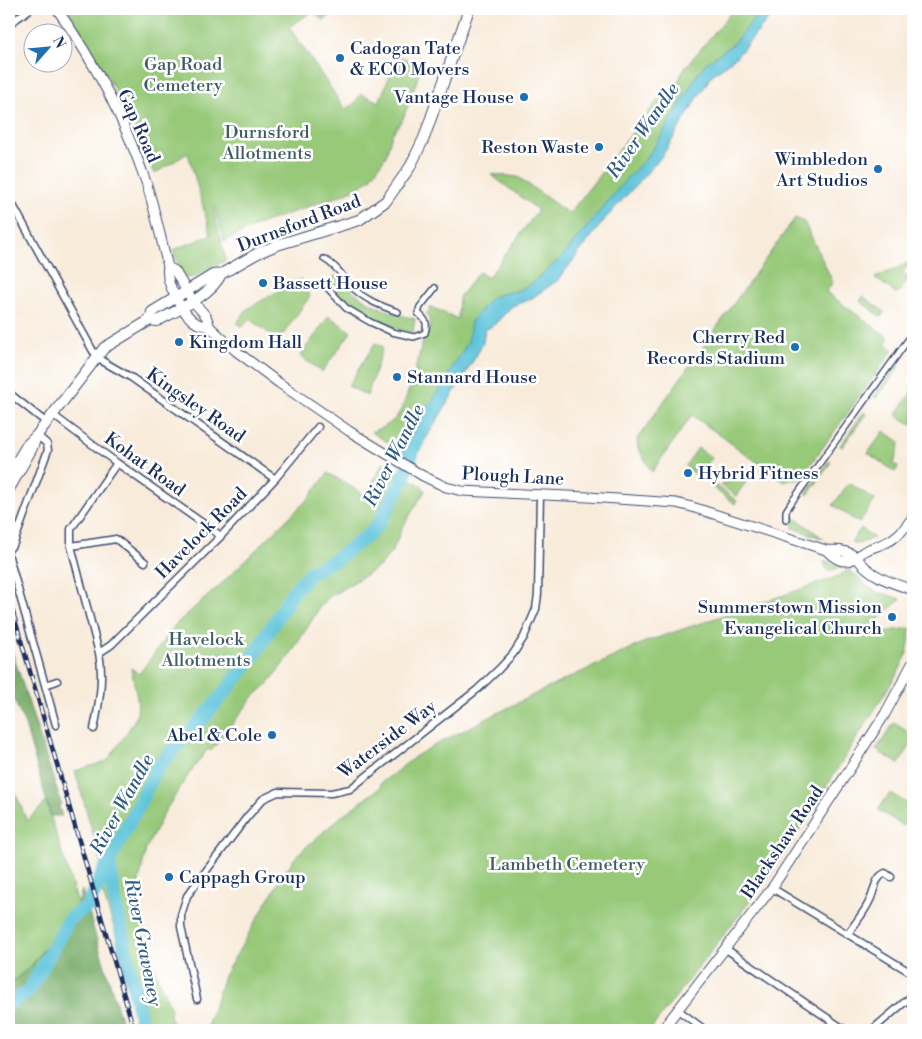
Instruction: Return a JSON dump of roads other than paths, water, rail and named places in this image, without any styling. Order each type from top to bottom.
[{"type":"main road","name":"Gap Road","points":[[57,9],[86,54],[123,126],[146,184],[168,267],[167,273],[176,297],[182,306]]},
{"type":"main road","name":"Durnsford Road","points":[[221,274],[218,282],[192,300],[157,321],[150,320],[152,312],[213,275],[221,274],[252,256],[277,245],[359,220],[386,201],[410,167],[424,138],[469,9]]},
{"type":"main road","name":"Gap Road","points":[[168,267],[174,270],[192,300]]},
{"type":"main road","name":"Plough Lane","points":[[192,300],[206,316],[210,327]]},
{"type":"main road","name":"Plough Lane","points":[[182,306],[197,324],[210,327],[279,384],[396,460],[446,487],[462,492],[540,494],[676,503],[692,506],[826,550],[851,552],[857,558]]},
{"type":"main road","points":[[9,489],[37,435],[98,356],[108,346],[150,320]]},
{"type":"main road","points":[[9,475],[25,455]]},
{"type":"main road","points":[[913,517],[902,532],[888,542],[864,552],[857,558],[862,565],[882,579],[913,590]]},
{"type":"main road","name":"Blackshaw Road","points":[[662,1030],[772,888],[853,764],[913,662]]},
{"type":"street","points":[[9,24],[30,9]]},
{"type":"street","points":[[9,198],[93,351],[98,356]]},
{"type":"street","points":[[324,259],[333,264],[354,288],[372,302],[398,312]]},
{"type":"street","points":[[324,285],[346,308],[370,322],[392,332],[414,337],[425,333],[427,326],[425,319],[418,313],[420,307],[435,288]]},
{"type":"street","points":[[786,519],[786,511],[913,333]]},
{"type":"street","name":"Kingsley Road","points":[[98,356],[104,362],[132,378],[275,479]]},
{"type":"street","name":"Kohat Road","points":[[9,393],[117,464],[221,536]]},
{"type":"street","name":"Havelock Road","points":[[99,653],[111,645],[221,536],[275,479],[318,427]]},
{"type":"street","points":[[9,548],[14,543],[48,450],[47,444],[37,435]]},
{"type":"street","points":[[94,729],[99,707],[100,661],[71,546],[71,529],[117,464]]},
{"type":"street","name":"Waterside Way","points":[[197,999],[181,927],[181,915],[187,896],[253,811],[264,799],[278,792],[331,793],[350,789],[478,688],[513,654],[524,637],[536,609],[540,494]]},
{"type":"street","points":[[9,528],[19,528]]},
{"type":"street","points":[[71,546],[116,539],[145,562]]},
{"type":"street","points":[[9,557],[56,725]]},
{"type":"street","points":[[45,685],[57,681]]},
{"type":"street","points":[[848,934],[871,900],[873,887],[881,875],[885,873],[891,877]]},
{"type":"street","points":[[772,888],[913,974]]},
{"type":"street","points":[[726,948],[845,1030]]},
{"type":"street","points":[[872,1030],[913,995]]},
{"type":"street","points":[[678,1010],[705,1030]]},
{"type":"water","points":[[763,9],[777,9],[738,55],[711,76],[662,156],[605,219],[558,280],[532,298],[512,306],[495,324],[487,329],[485,328],[483,342],[476,356],[414,458],[403,453],[418,424],[468,342],[471,322],[484,305],[491,298],[530,285],[560,259],[628,177],[644,161],[706,63],[732,45]]},
{"type":"waterway","name":"River Wandle","points":[[9,1004],[29,991],[70,918],[88,906],[158,767],[200,722],[251,660],[295,589],[312,571],[335,560],[378,525],[404,478],[418,441]]},
{"type":"waterway","name":"River Graveney","points":[[109,861],[113,892],[143,1030]]},
{"type":"railway","points":[[9,599],[134,1030]]},
{"type":"place","name":"Cadogan Tate & ECO Movers","points":[[340,58]]},
{"type":"place","name":"Vantage House","points":[[524,97]]},
{"type":"place","name":"Reston Waste","points":[[599,147]]},
{"type":"place","name":"Wimbledon Art Studios","points":[[878,169]]},
{"type":"place","name":"Bassett House","points":[[263,283]]},
{"type":"place","name":"Kingdom Hall","points":[[179,342]]},
{"type":"place","name":"Cherry Red Records Stadium","points":[[795,347]]},
{"type":"place","name":"Stannard House","points":[[397,377]]},
{"type":"place","name":"Hybrid Fitness","points":[[688,473]]},
{"type":"place","name":"Summerstown Mission Evangelical Church","points":[[892,617]]},
{"type":"place","name":"Abel & Cole","points":[[272,735]]},
{"type":"place","name":"Cappagh Group","points":[[169,877]]},
{"type":"park label","name":"Gap Road Cemetery","points":[[183,74]]},
{"type":"park label","name":"Durnsford Allotments","points":[[267,142]]},
{"type":"park label","name":"Havelock Allotments","points":[[206,649]]},
{"type":"park label","name":"Lambeth Cemetery","points":[[567,864]]}]
